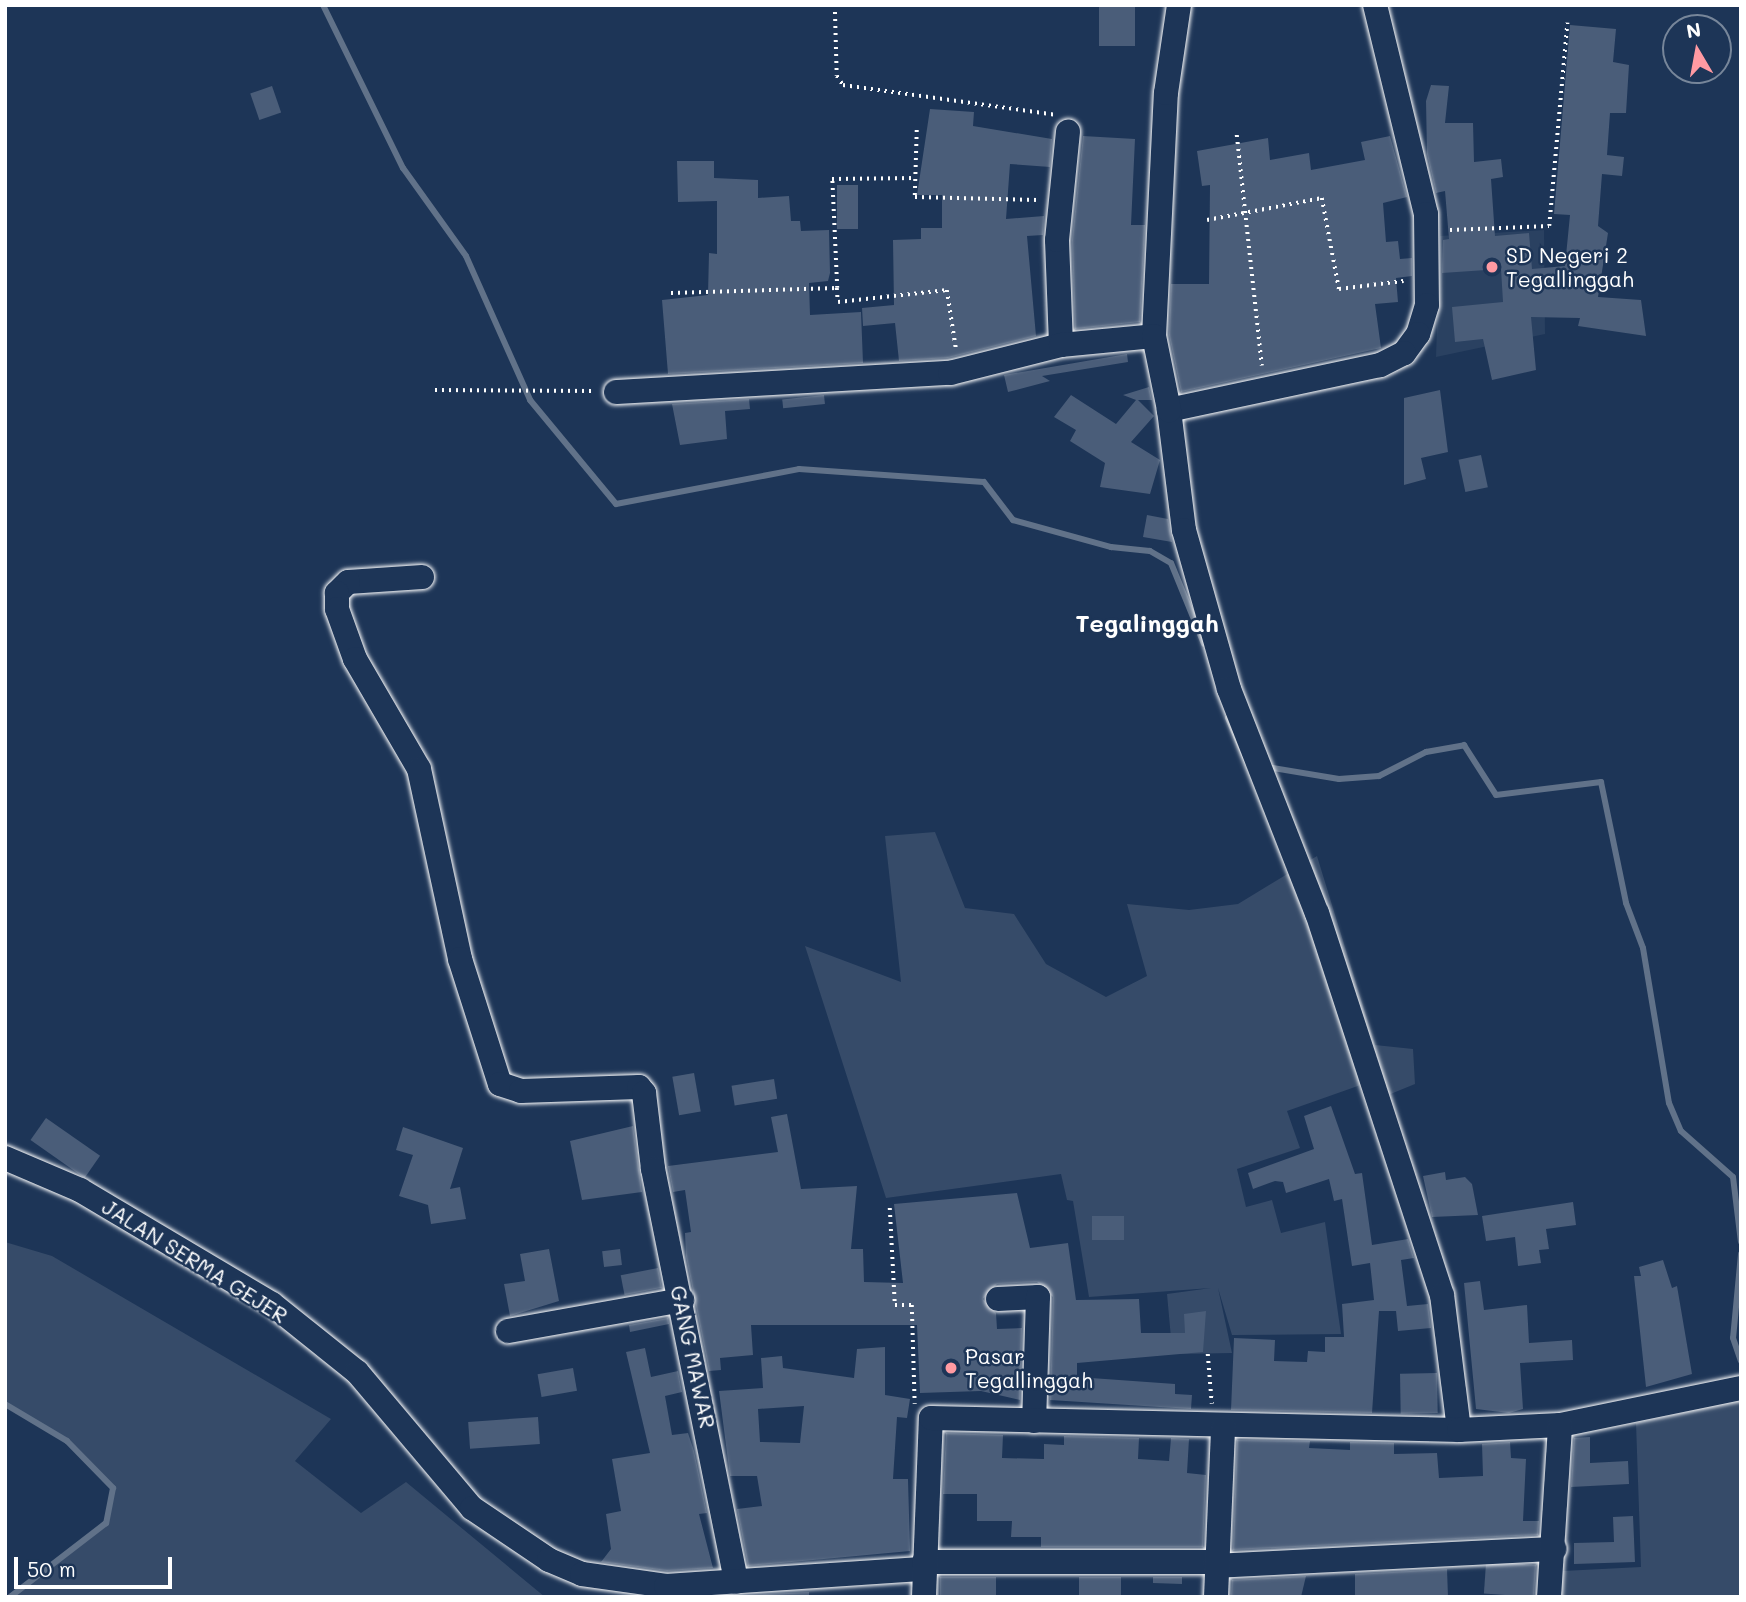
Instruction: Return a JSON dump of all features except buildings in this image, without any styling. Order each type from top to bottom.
[{"type":"street","points":[[1179,5],[1166,93],[1154,336],[1169,410],[1184,530],[1253,755],[1317,913],[1362,1063],[1433,1262],[1450,1330],[1459,1430]]},
{"type":"street","points":[[1169,410],[1265,394],[1381,365],[1404,353],[1418,334],[1427,279],[1426,231],[1374,5]]},
{"type":"street","points":[[1061,345],[1061,201],[1068,132]]},
{"type":"street","points":[[616,392],[747,389],[960,370],[1061,345],[1154,336]]},
{"type":"street","name":"GANG MAWAR","points":[[422,576],[348,582],[337,593],[337,609],[355,659],[419,769],[460,959],[500,1084],[521,1091],[639,1087],[741,1587]]},
{"type":"street","name":"JALAN SERMA GEJER","points":[[5,1158],[80,1190],[272,1304],[357,1373],[472,1508],[549,1560],[624,1583],[741,1587],[924,1566],[1217,1564],[1555,1549]]},
{"type":"street","points":[[998,1298],[1038,1297],[1034,1421]]},
{"type":"street","points":[[508,1331],[682,1300]]},
{"type":"street","points":[[924,1597],[931,1418],[1217,1427],[1459,1430],[1560,1425],[1736,1389]]},
{"type":"street","points":[[1549,1597],[1555,1549],[1560,1425]]},
{"type":"street","points":[[1216,1597],[1217,1427]]},
{"type":"path","points":[[835,5],[837,76],[843,85],[1048,111],[1063,119],[1068,132]]},
{"type":"path","points":[[1426,231],[1549,226],[1567,23]]},
{"type":"path","points":[[918,130],[915,197],[1061,201]]},
{"type":"path","points":[[1237,135],[1265,394]]},
{"type":"path","points":[[916,178],[832,178],[838,302],[947,290],[960,370]]},
{"type":"path","points":[[1208,220],[1246,215],[1322,198],[1339,289],[1427,279]]},
{"type":"path","points":[[671,293],[837,288]]},
{"type":"path","points":[[435,390],[506,388],[513,393],[535,388],[616,392]]},
{"type":"path","points":[[890,1208],[895,1305],[912,1305],[915,1406],[931,1418]]},
{"type":"path","points":[[1208,1354],[1217,1427]]},
{"type":"shaded area","name":"SD Negeri 2 Tegallinggah","points":[[1544,230],[1545,334],[1436,357],[1440,236]]},
{"type":"shaded area","points":[[935,832],[965,908],[1014,914],[1046,964],[1106,997],[1147,976],[1127,904],[1189,910],[1238,904],[1317,856],[1375,1045],[1413,1049],[1415,1084],[1388,1095],[1372,1081],[1287,1111],[1300,1148],[1237,1169],[1246,1207],[1272,1200],[1281,1233],[1325,1222],[1341,1334],[1232,1335],[1218,1288],[1232,1353],[1179,1354],[1172,1349],[1167,1294],[1211,1288],[1089,1297],[1073,1201],[1067,1200],[1061,1174],[886,1198],[805,946],[901,982],[885,836]]},
{"type":"shaded area","points":[[5,1242],[52,1256],[331,1419],[295,1461],[361,1513],[406,1482],[545,1597],[10,1597],[106,1523],[113,1488],[67,1441],[5,1404]]},
{"type":"shaded area","points":[[1741,1400],[1741,1597],[1559,1597],[1563,1571],[1641,1567],[1636,1423]]},
{"type":"waterway","points":[[323,5],[403,168],[466,256],[530,400],[616,504],[799,469],[984,482],[1013,520],[1111,547],[1150,551],[1171,563],[1204,644]]},
{"type":"waterway","points":[[1228,718],[1247,761]]},
{"type":"waterway","points":[[1267,767],[1339,779],[1379,776],[1426,752],[1464,745],[1496,795],[1601,782],[1626,903],[1643,948],[1669,1103],[1681,1131],[1733,1177],[1741,1242]]},
{"type":"waterway","points":[[1741,1254],[1733,1338],[1741,1361]]},
{"type":"waterway","points":[[5,1404],[67,1441],[113,1488],[106,1523],[10,1597]]},
{"type":"place","name":"SD Negeri 2 Tegallinggah","points":[[1492,267]]},
{"type":"place","name":"Pasar Tegallinggah","points":[[951,1368]]},
{"type":"district","name":"Tegalinggah","points":[[1147,623]]}]
